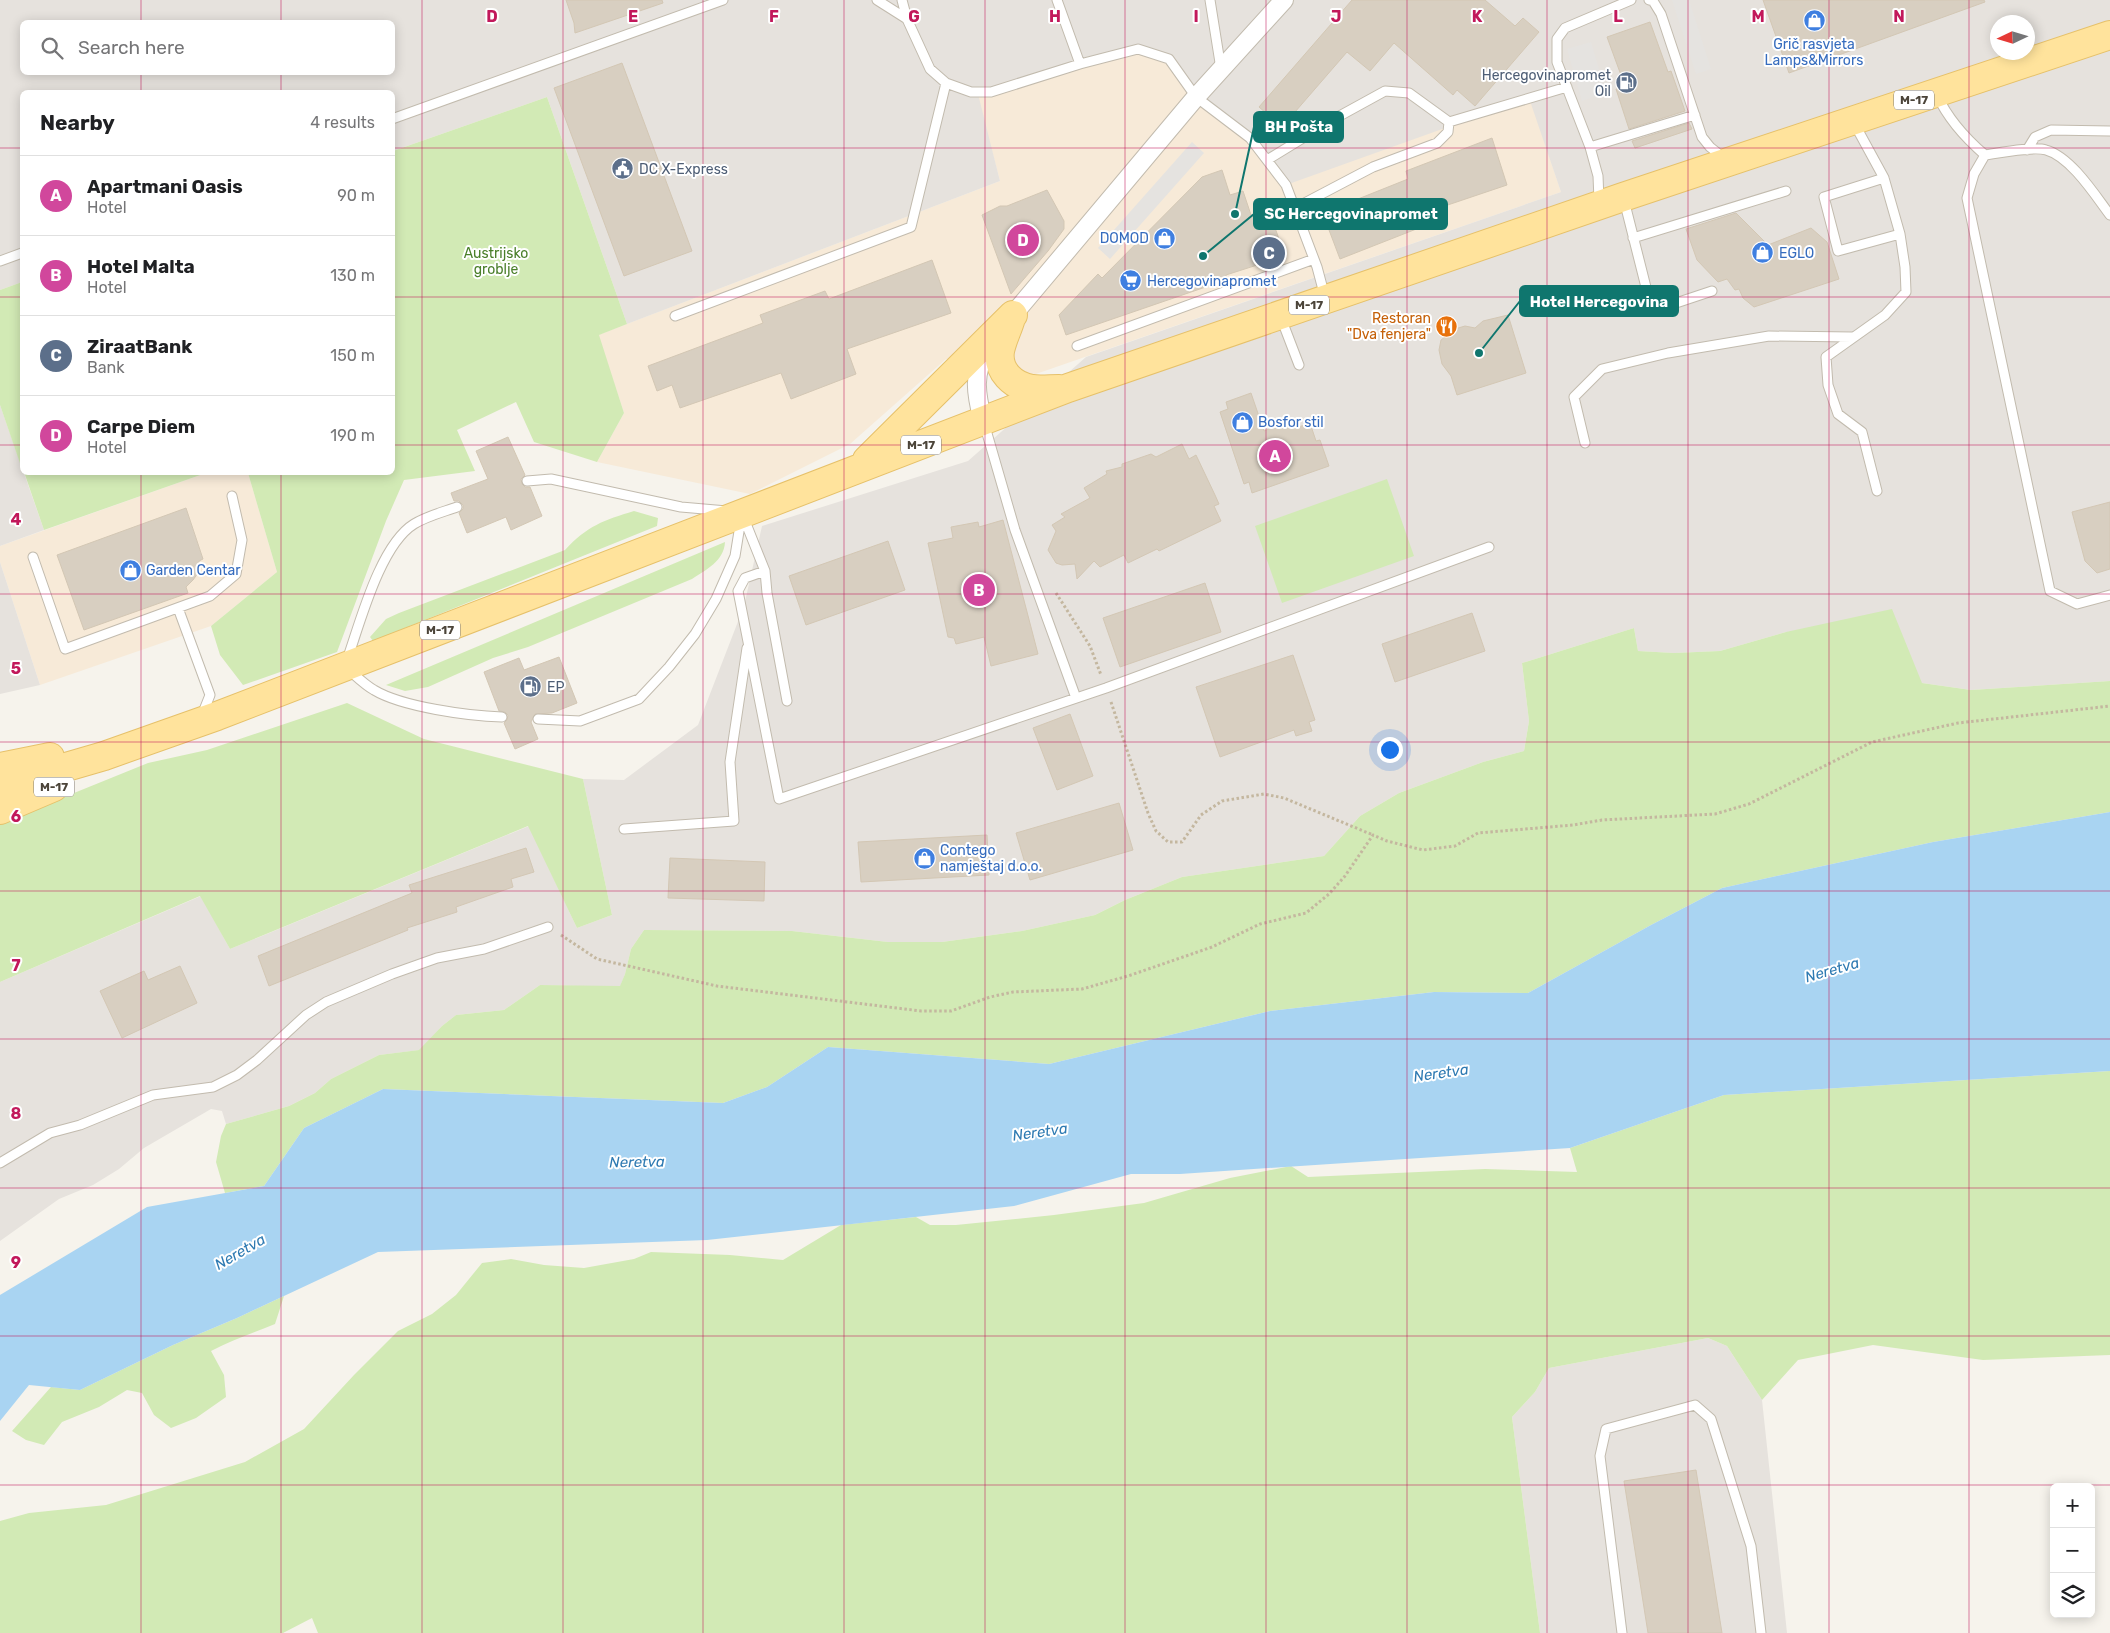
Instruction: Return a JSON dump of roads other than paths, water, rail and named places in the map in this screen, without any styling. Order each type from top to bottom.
[{"type":"main road","name":"M-17","points":[[0,790],[196,723],[223,701],[345,667],[1068,388],[1611,201],[2110,35]]},
{"type":"main road","points":[[1013,315],[1000,352],[1001,363],[1006,376],[1018,384],[1031,389],[1068,388]]},
{"type":"main road","points":[[859,468],[1013,315]]},
{"type":"main road","points":[[0,767],[138,744]]},
{"type":"main road","name":"M-17","points":[[0,810],[53,788],[104,756]]},
{"type":"street","points":[[983,421],[978,403],[976,375],[981,360],[1013,315],[1196,97],[1284,0]]},
{"type":"lane","points":[[395,118],[723,0]]},
{"type":"lane","points":[[877,0],[907,19]]},
{"type":"lane","points":[[902,0],[907,19],[930,69],[946,83],[971,92],[992,92],[1080,64],[1138,49],[1169,59],[1196,97],[1250,138],[1286,185],[1314,258],[1326,300]]},
{"type":"lane","points":[[1057,0],[1080,64]]},
{"type":"lane","points":[[1210,0],[1221,69]]},
{"type":"lane","points":[[1631,0],[1565,28],[1556,40],[1557,62],[1590,147],[1598,176],[1634,238],[1652,311],[1712,291]]},
{"type":"lane","points":[[1648,0],[1653,1],[1661,14],[1702,137],[1710,147],[1730,162]]},
{"type":"lane","points":[[675,316],[912,227],[946,83]]},
{"type":"lane","points":[[1449,122],[1567,87]]},
{"type":"lane","points":[[1267,160],[1334,119],[1385,91],[1409,93],[1449,122]]},
{"type":"lane","points":[[1936,93],[1944,112],[1966,139],[1985,155],[2027,150],[2046,150],[2066,162],[2110,215]]},
{"type":"lane","points":[[1590,147],[1695,115]]},
{"type":"lane","points":[[1852,121],[1884,178],[1900,234],[1905,267],[1906,292],[1885,315],[1826,357],[1828,385],[1838,414],[1862,432],[1877,491]]},
{"type":"lane","points":[[1295,208],[1373,168],[1436,143],[1448,132],[1449,122]]},
{"type":"lane","points":[[2027,150],[2035,137],[2051,130],[2110,131]]},
{"type":"lane","points":[[1985,155],[1974,174],[1967,198],[2050,591],[2077,604],[2110,595]]},
{"type":"lane","points":[[1884,178],[1824,197],[1838,251],[1900,234]]},
{"type":"lane","points":[[1634,238],[1786,191]]},
{"type":"lane","points":[[0,261],[20,254]]},
{"type":"lane","points":[[1077,346],[1314,258]]},
{"type":"lane","points":[[1280,315],[1299,365]]},
{"type":"lane","points":[[1585,443],[1574,397],[1602,369],[1668,353],[1769,336],[1852,338]]},
{"type":"lane","points":[[983,421],[1015,530],[1076,698]]},
{"type":"lane","points":[[528,481],[551,479],[681,507],[742,513]]},
{"type":"lane","points":[[33,557],[65,649],[210,596],[236,574],[242,540],[232,496]]},
{"type":"lane","points":[[457,507],[413,524],[396,542],[375,580],[345,667],[374,690],[404,702],[476,716],[502,717]]},
{"type":"lane","points":[[742,513],[765,571],[767,593],[787,701]]},
{"type":"lane","points":[[538,719],[580,721],[639,699],[696,634],[716,599],[735,556],[742,513]]},
{"type":"lane","points":[[765,571],[745,578],[741,582],[738,591],[778,798],[1106,688],[1489,547]]},
{"type":"lane","points":[[178,608],[223,701]]},
{"type":"lane","points":[[624,829],[734,821],[730,762],[748,640]]},
{"type":"lane","points":[[0,1163],[50,1133],[80,1124],[153,1095],[212,1087],[236,1075],[257,1060],[306,1015],[326,1002],[437,958],[484,949],[548,927]]},
{"type":"lane","points":[[1622,1633],[1600,1456],[1606,1429],[1695,1405],[1711,1419],[1751,1546],[1761,1633]]},
{"type":"water","name":"Neretva","points":[[2110,812],[2110,1071],[1724,1095],[1570,1148],[1180,1174],[1131,1174],[1014,1206],[707,1240],[378,1252],[237,1318],[173,1345],[80,1390],[29,1385],[0,1421],[0,1295],[147,1207],[264,1186],[304,1128],[383,1089],[723,1103],[767,1087],[828,1047],[1049,1064],[1270,1011],[1434,992],[1528,993],[1722,888],[1933,842]]},
{"type":"place","name":"Grič rasvjeta Lamps&Mirrors","points":[[1814,21]]},
{"type":"place","name":"Hercegovinapromet Oil","points":[[1627,83]]},
{"type":"place","name":"DC X-Express","points":[[623,169]]},
{"type":"place","name":"BH Pošta","points":[[1235,214]]},
{"type":"place","name":"DOMOD","points":[[1165,238]]},
{"type":"place","name":"Carpe Diem","points":[[1023,240]]},
{"type":"place","name":"ZiraatBank","points":[[1269,253]]},
{"type":"place","name":"EGLO","points":[[1763,253]]},
{"type":"place","name":"SC Hercegovinapromet","points":[[1203,256]]},
{"type":"place","name":"Hercegovinapromet","points":[[1131,281]]},
{"type":"place","name":"Restoran \"Dva fenjera\"","points":[[1447,326]]},
{"type":"place","name":"Hotel Hercegovina","points":[[1479,353]]},
{"type":"place","name":"Bosfor stil","points":[[1242,422]]},
{"type":"place","name":"Apartmani Oasis","points":[[1275,456]]},
{"type":"place","name":"Garden Centar","points":[[130,570]]},
{"type":"place","name":"Hotel Malta","points":[[979,590]]},
{"type":"place","name":"EP","points":[[531,687]]},
{"type":"place","name":"Contego namještaj d.o.o.","points":[[924,858]]},
{"type":"park label","name":"Austrijsko groblje","points":[[496,262]]}]
